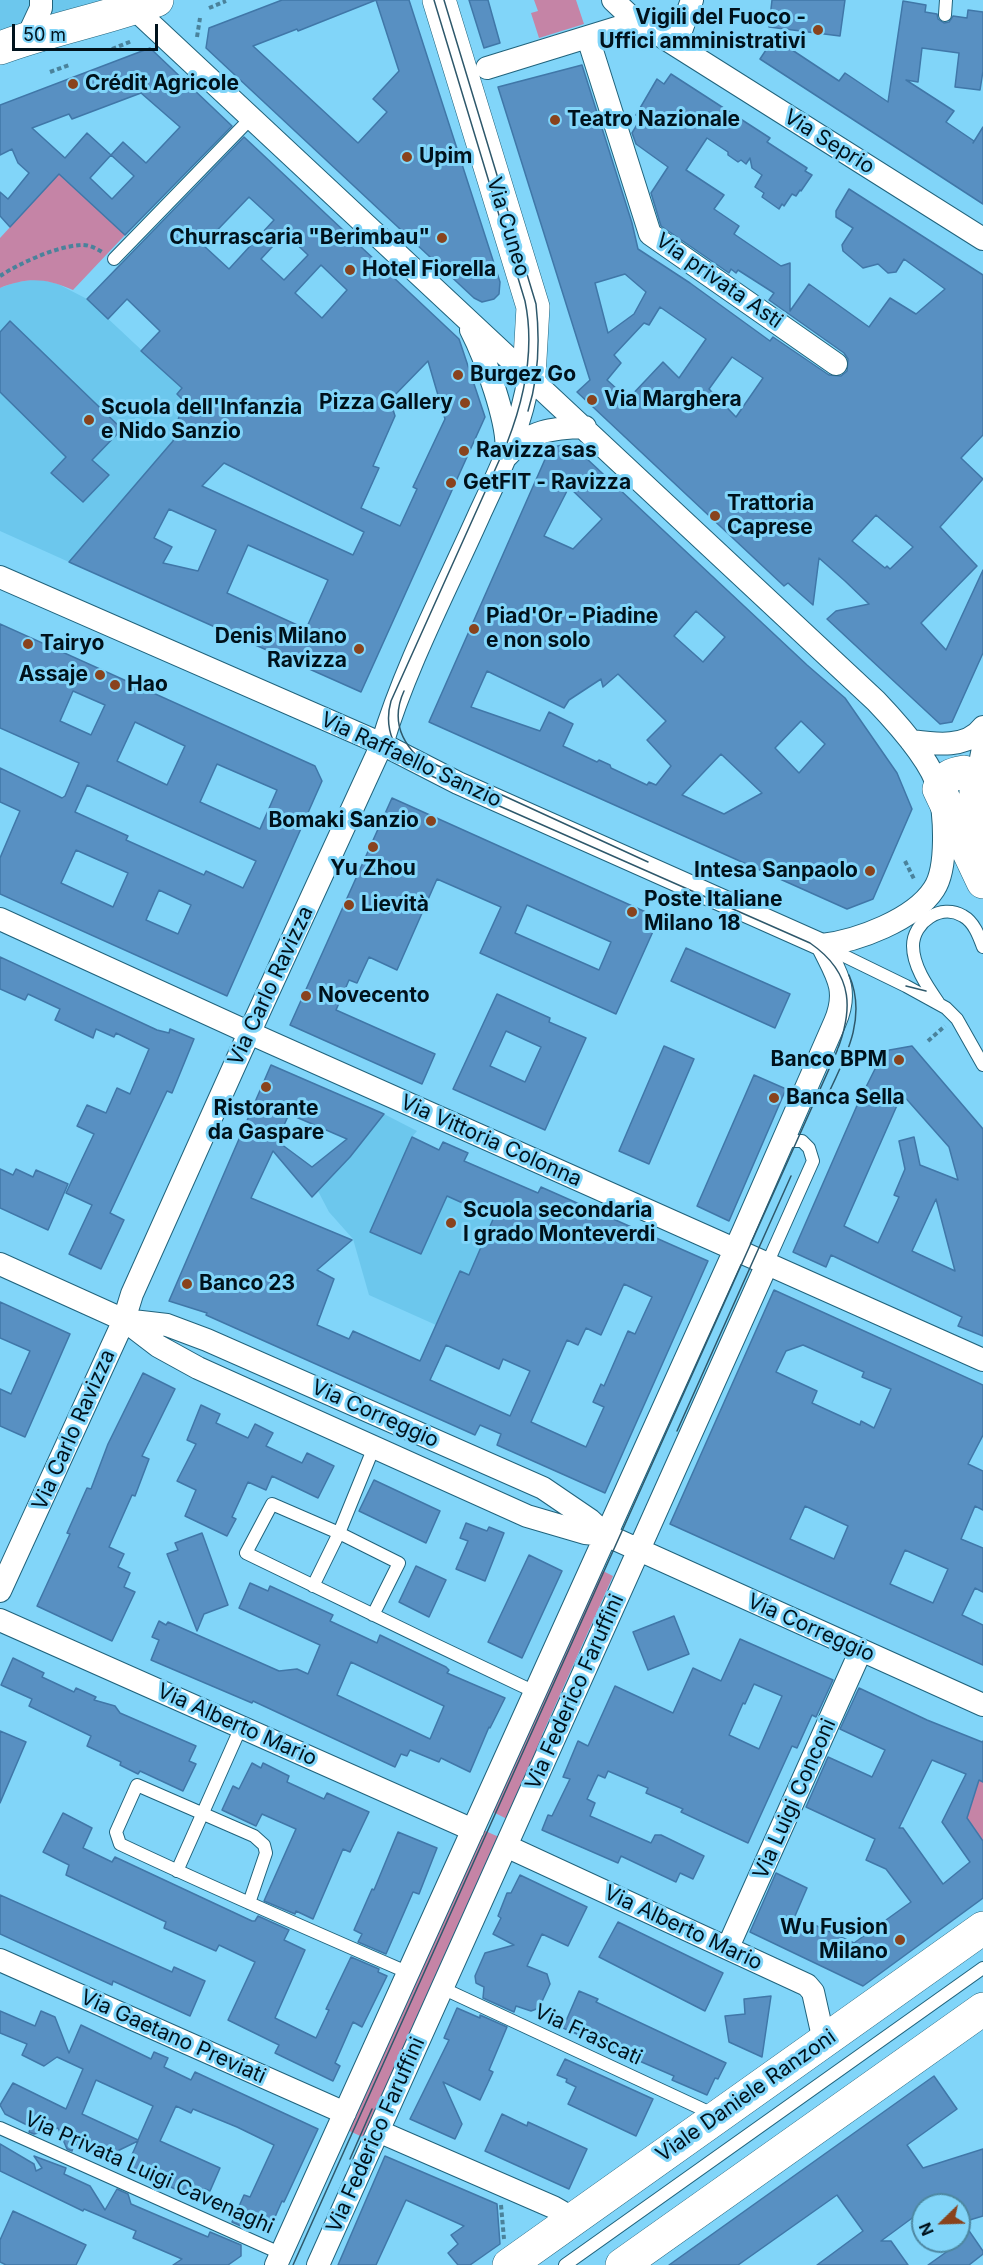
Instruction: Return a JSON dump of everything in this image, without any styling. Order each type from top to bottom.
[{"type":"main road","points":[[13,43],[78,0]]},
{"type":"main road","name":"Via Cuneo","points":[[439,0],[473,80],[525,282],[534,307],[530,376]]},
{"type":"main road","points":[[461,0],[477,56],[473,80]]},
{"type":"main road","points":[[13,43],[139,3]]},
{"type":"main road","points":[[983,877],[976,840],[976,784],[972,777],[964,772],[953,773],[943,780],[939,789],[983,882]]},
{"type":"main road","name":"Viale Daniele Ranzoni","points":[[507,2254],[574,2219],[983,1928]]},
{"type":"main road","points":[[622,2265],[983,2009]]},
{"type":"street","points":[[13,43],[42,8],[41,0]]},
{"type":"street","name":"Via Seprio","points":[[613,0],[631,17],[983,239]]},
{"type":"street","points":[[676,45],[691,0]]},
{"type":"street","points":[[139,3],[251,118],[585,427],[901,727],[939,789],[943,858],[934,888],[918,907],[885,925],[840,942],[822,945]]},
{"type":"street","points":[[473,80],[623,26],[631,17]]},
{"type":"street","name":"Via privata Asti","points":[[588,38],[650,234],[836,364]]},
{"type":"street","points":[[466,319],[479,344],[499,407],[507,443],[505,460]]},
{"type":"street","name":"Via Carlo Ravizza","points":[[0,1591],[124,1320],[137,1283],[249,1033],[382,744],[398,697],[505,460],[523,412],[530,376]]},
{"type":"street","points":[[505,460],[521,443],[544,430],[585,427]]},
{"type":"street","name":"Via Raffaello Sanzio","points":[[0,577],[382,744],[458,783],[822,945]]},
{"type":"street","points":[[911,741],[955,743],[967,739],[983,728]]},
{"type":"street","points":[[976,784],[983,748]]},
{"type":"street","name":"Via Vittoria Colonna","points":[[0,919],[249,1033],[983,1360]]},
{"type":"street","name":"Via Federico Faruffini","points":[[279,2260],[735,1250],[840,1011],[842,995],[838,979],[822,945]]},
{"type":"street","name":"Via Correggio","points":[[0,1264],[124,1320],[158,1346],[198,1368],[527,1516],[585,1533],[606,1535],[983,1705]]},
{"type":"street","name":"Via Federico Faruffini","points":[[318,2265],[767,1264]]},
{"type":"street","name":"Via Correggio","points":[[124,1320],[167,1325],[207,1340],[543,1488],[591,1520],[606,1535]]},
{"type":"street","points":[[198,1368],[194,1354],[207,1340]]},
{"type":"street","points":[[527,1516],[539,1511],[543,1506],[545,1500],[543,1488]]},
{"type":"street","name":"Via Alberto Mario","points":[[0,1620],[473,1830]]},
{"type":"street","name":"Via Luigi Conconi","points":[[728,1947],[861,1650]]},
{"type":"street","name":"Via Alberto Mario","points":[[506,1846],[807,1985],[813,1992],[824,2041]]},
{"type":"street","name":"Via Gaetano Previati","points":[[0,1960],[345,2113]]},
{"type":"street","points":[[378,2132],[553,2207],[574,2219]]},
{"type":"lane","points":[[945,15],[946,0]]},
{"type":"lane","points":[[114,259],[251,118]]},
{"type":"lane","points":[[941,1005],[926,983],[915,960],[914,938],[917,929],[931,916],[954,912],[970,921],[983,947]]},
{"type":"lane","points":[[822,945],[941,1005],[957,1019],[983,1065]]},
{"type":"lane","name":"Via Federico Faruffini","points":[[767,1264],[813,1161],[809,1148],[802,1141],[792,1141],[781,1147]]},
{"type":"lane","points":[[313,1586],[339,1533],[374,1447]]},
{"type":"lane","points":[[373,1615],[399,1563],[339,1533],[272,1504],[246,1553],[373,1615],[535,1692]]},
{"type":"lane","points":[[177,1871],[241,1726]]},
{"type":"lane","points":[[249,1903],[266,1853],[264,1845],[254,1836],[137,1785],[116,1832],[120,1844],[177,1871],[249,1903],[409,1973]]},
{"type":"lane","name":"Viale Daniele Ranzoni","points":[[565,2265],[983,1968]]},
{"type":"lane","name":"Via Frascati","points":[[442,1988],[718,2116]]},
{"type":"lane","name":"Via Privata Luigi Cavenaghi","points":[[0,2128],[279,2260]]},
{"type":"path","points":[[209,8],[226,1]]},
{"type":"path","points":[[197,37],[200,18]]},
{"type":"path","points":[[112,49],[132,41]]},
{"type":"path","points":[[50,72],[69,65]]},
{"type":"path","points":[[0,276],[50,253],[81,245],[97,249],[114,259]]},
{"type":"path","points":[[905,861],[914,879]]},
{"type":"path","points":[[928,1041],[945,1026]]},
{"type":"path","points":[[501,2204],[507,2254]]},
{"type":"shaded area","points":[[0,0],[126,0],[0,47]]},
{"type":"shaded area","points":[[534,0],[576,0],[584,24],[539,38],[531,13],[538,11]]},
{"type":"shaded area","points":[[59,174],[125,235],[73,290],[54,283],[36,280],[0,288],[0,238]]},
{"type":"shaded area","name":"Scuola dell'Infanzia e Nido Sanzio","points":[[39,279],[58,284],[87,299],[182,388],[177,394],[183,400],[173,441],[69,562],[0,531],[0,288],[16,282]]},
{"type":"shaded area","name":"Scuola secondaria I grado Monteverdi","points":[[384,1114],[417,1131],[412,1137],[439,1150],[443,1142],[468,1153],[465,1161],[538,1193],[541,1187],[573,1201],[529,1302],[460,1271],[436,1325],[369,1295],[353,1239],[329,1212],[318,1191],[350,1157]]},
{"type":"shaded area","points":[[599,1569],[613,1576],[507,1819],[491,1811]]},
{"type":"shaded area","points":[[979,1780],[983,1782],[983,1841],[967,1818]]},
{"type":"shaded area","points":[[483,1830],[499,1837],[367,2139],[345,2129]]},
{"type":"building","points":[[282,0],[376,0],[409,0],[500,282],[499,294],[494,299],[482,302],[474,298],[206,48],[209,28]],"holes":[[[376,0],[399,71],[373,99],[387,112],[358,143],[253,46]]]},
{"type":"building","points":[[469,0],[488,0],[500,43],[484,48]]},
{"type":"building","points":[[772,0],[845,0],[840,36],[769,27]]},
{"type":"building","points":[[903,1],[926,5],[925,12],[937,14],[938,19],[944,23],[949,22],[953,16],[967,18],[968,10],[983,12],[983,71],[980,90],[955,87],[959,53],[922,48],[918,82],[906,80],[954,111],[946,122],[974,141],[973,143],[983,127],[983,204],[760,59],[774,38],[839,81],[845,73],[888,102]]},
{"type":"building","points":[[150,48],[232,126],[125,235],[59,174],[10,227],[0,216],[0,192],[8,199],[29,173],[18,163],[12,149],[0,155],[0,105]],"holes":[[[141,93],[180,127],[146,163],[123,142],[111,155],[87,133],[65,158],[32,128],[69,114],[72,119]],[[111,155],[134,176],[112,199],[90,178]]]},
{"type":"building","points":[[582,65],[632,223],[638,249],[690,283],[770,341],[773,337],[829,375],[841,376],[847,371],[848,359],[844,353],[769,300],[774,293],[738,270],[736,273],[731,269],[729,273],[661,226],[651,193],[668,167],[636,144],[632,133],[641,118],[636,115],[657,79],[664,84],[671,74],[770,138],[767,142],[807,168],[805,171],[812,175],[801,191],[796,196],[792,194],[784,206],[782,204],[779,209],[762,197],[764,193],[755,187],[762,175],[752,168],[750,158],[746,164],[741,160],[738,162],[707,138],[686,170],[724,195],[714,209],[739,226],[734,234],[781,266],[790,263],[790,311],[809,284],[869,327],[890,298],[916,314],[945,289],[904,259],[896,272],[888,273],[878,264],[863,268],[843,251],[842,245],[853,228],[836,217],[836,211],[849,189],[983,275],[983,435],[961,458],[983,479],[940,527],[977,566],[921,623],[946,650],[983,570],[983,653],[952,722],[940,724],[827,619],[836,611],[869,604],[819,558],[813,605],[788,583],[784,586],[577,392],[590,380],[498,87]],"holes":[[[625,274],[646,292],[634,314],[608,333],[595,283]],[[660,307],[706,339],[679,378],[663,362],[628,399],[607,380],[621,363],[614,355],[644,323],[649,325]],[[732,357],[763,378],[736,417],[709,389]],[[876,515],[913,547],[890,569],[887,566],[885,568],[852,541]]]},
{"type":"building","points":[[244,137],[459,339],[485,417],[361,692],[69,562],[173,441],[183,400],[177,394],[182,388],[141,351],[160,331],[127,299],[108,319],[87,299]],"holes":[[[249,197],[274,220],[229,269],[203,245]],[[285,233],[308,255],[284,280],[261,259]],[[321,265],[347,290],[322,318],[295,293]],[[428,361],[445,419],[413,487],[417,489],[400,526],[361,508],[379,468],[373,466],[395,416],[390,400]],[[224,463],[364,532],[353,555],[202,486]],[[169,509],[216,530],[198,571],[163,563],[172,547],[154,538]],[[248,545],[328,580],[306,629],[227,593]]]},
{"type":"building","points":[[10,321],[122,429],[92,460],[109,475],[83,502],[51,473],[66,457],[0,392],[0,332]]},
{"type":"building","points":[[570,443],[845,698],[897,773],[912,809],[873,899],[847,909],[429,722],[550,448]],"holes":[[[569,487],[602,519],[573,549],[544,536]],[[696,611],[725,637],[703,662],[674,636]],[[487,671],[564,708],[569,700],[601,679],[603,687],[618,674],[666,721],[647,740],[671,766],[656,785],[649,782],[647,785],[611,768],[610,765],[599,760],[597,762],[563,746],[573,724],[549,712],[540,731],[471,707]],[[801,721],[825,744],[799,773],[775,748]],[[721,754],[762,793],[724,814],[682,795]]]},
{"type":"building","points":[[0,624],[315,766],[322,781],[227,996],[0,894],[0,858],[20,811],[0,802],[0,768],[62,798],[65,796],[79,763],[0,728]],"holes":[[[73,691],[105,705],[91,735],[60,721]],[[135,722],[185,746],[167,785],[117,761]],[[217,764],[277,790],[260,829],[200,802]],[[87,785],[256,861],[243,888],[206,871],[204,875],[126,840],[128,836],[75,812]],[[76,850],[128,873],[113,907],[61,883]],[[159,890],[191,905],[178,934],[146,920]]]},
{"type":"building","points":[[392,798],[659,918],[616,1014],[480,953],[501,907],[437,879],[397,970],[369,957],[357,983],[349,980],[336,1010],[435,1054],[422,1084],[290,1025]],"holes":[[[527,905],[611,942],[599,970],[515,933]]]},
{"type":"building","points":[[686,948],[790,994],[775,1028],[671,981]]},
{"type":"building","points":[[0,957],[157,1030],[169,1033],[170,1029],[194,1039],[172,1093],[167,1091],[110,1213],[124,1220],[101,1269],[69,1254],[92,1205],[66,1193],[94,1134],[77,1126],[87,1105],[106,1113],[117,1088],[130,1094],[149,1049],[116,1033],[114,1037],[96,1029],[93,1038],[55,1020],[60,1009],[28,994],[25,1000],[0,989]]},
{"type":"building","points":[[497,994],[550,1018],[549,1022],[586,1038],[545,1130],[453,1089]],"holes":[[[506,1031],[541,1047],[525,1082],[490,1066]]]},
{"type":"building","points":[[664,1046],[694,1059],[649,1164],[619,1151]]},
{"type":"building","points":[[912,1046],[983,1129],[983,1336],[958,1326],[962,1317],[831,1255],[826,1267],[793,1252],[859,1101],[884,1051]],"holes":[[[902,1094],[949,1147],[958,1180],[920,1165],[914,1137],[899,1141],[905,1169],[894,1195],[899,1197],[878,1243],[844,1226]],[[936,1199],[955,1271],[912,1251]]]},
{"type":"building","points":[[271,1065],[384,1114],[350,1157],[312,1197],[273,1151],[251,1198],[352,1240],[317,1270],[334,1279],[317,1325],[349,1339],[353,1331],[420,1361],[460,1271],[469,1275],[494,1217],[447,1196],[421,1254],[370,1232],[412,1137],[439,1150],[443,1142],[468,1153],[464,1161],[538,1193],[541,1187],[708,1261],[605,1493],[497,1445],[501,1434],[480,1425],[475,1435],[206,1315],[207,1313],[169,1301]],"holes":[[[289,1114],[347,1139],[312,1167],[277,1141]],[[624,1284],[652,1297],[635,1334],[628,1331],[604,1386],[601,1384],[593,1402],[604,1407],[586,1447],[531,1422],[567,1340],[578,1345],[586,1328],[601,1335]],[[446,1345],[499,1369],[503,1359],[530,1371],[510,1416],[430,1380]]]},
{"type":"building","points":[[754,1075],[786,1089],[729,1221],[697,1206]]},
{"type":"building","points":[[0,1169],[13,1175],[16,1169],[33,1177],[36,1170],[68,1184],[48,1230],[0,1208]]},
{"type":"building","points":[[774,1290],[983,1385],[983,1435],[968,1464],[983,1471],[983,1510],[975,1506],[961,1539],[983,1548],[983,1592],[975,1588],[962,1615],[983,1625],[983,1665],[670,1524]],"holes":[[[803,1345],[864,1372],[862,1377],[891,1389],[874,1428],[861,1421],[860,1425],[812,1403],[817,1391],[776,1372],[786,1351]],[[805,1506],[848,1526],[834,1559],[790,1539]],[[905,1550],[948,1569],[933,1603],[890,1584]]]},
{"type":"building","points":[[0,1302],[70,1334],[25,1437],[0,1426],[0,1389],[11,1394],[30,1351],[0,1338]]},
{"type":"building","points":[[143,1373],[175,1389],[142,1456],[149,1459],[135,1496],[132,1495],[109,1547],[124,1554],[118,1567],[130,1573],[124,1587],[135,1592],[112,1641],[37,1606],[70,1534],[67,1533],[87,1488],[91,1489],[108,1444]]},
{"type":"building","points":[[201,1405],[220,1414],[216,1423],[248,1438],[255,1424],[273,1433],[266,1446],[302,1463],[307,1453],[334,1466],[318,1498],[272,1476],[266,1490],[248,1482],[232,1517],[236,1519],[227,1536],[185,1516],[196,1490],[177,1481],[196,1444],[187,1440]]},
{"type":"building","points":[[374,1480],[440,1511],[426,1543],[359,1511]]},
{"type":"building","points":[[466,1523],[487,1531],[489,1527],[504,1533],[485,1581],[456,1569],[468,1541],[460,1538]]},
{"type":"building","points":[[202,1533],[228,1605],[204,1614],[197,1631],[167,1554],[178,1550],[175,1543]]},
{"type":"building","points":[[529,1555],[562,1571],[522,1658],[488,1642]]},
{"type":"building","points":[[416,1566],[446,1580],[429,1617],[399,1602]]},
{"type":"building","points":[[250,1583],[268,1591],[270,1586],[333,1615],[330,1621],[377,1643],[380,1635],[446,1667],[449,1670],[447,1673],[505,1698],[489,1727],[470,1772],[441,1758],[439,1762],[410,1750],[407,1756],[401,1754],[395,1767],[253,1701],[252,1703],[151,1660],[159,1640],[152,1637],[159,1621],[166,1625],[168,1622],[279,1671],[297,1669],[308,1674],[320,1645],[239,1608]],"holes":[[[351,1662],[444,1706],[430,1739],[337,1695]]]},
{"type":"building","points":[[674,1616],[689,1654],[648,1670],[633,1632]]},
{"type":"building","points":[[740,1639],[833,1680],[816,1717],[812,1715],[797,1748],[792,1746],[748,1843],[681,1812],[683,1809],[646,1793],[648,1788],[608,1771],[605,1778],[598,1775],[587,1799],[595,1803],[590,1816],[651,1843],[655,1835],[661,1835],[704,1856],[693,1879],[680,1873],[676,1882],[621,1856],[618,1863],[542,1830],[548,1815],[552,1816],[570,1779],[563,1777],[578,1741],[588,1746],[615,1686],[673,1713],[693,1668],[721,1681]],"holes":[[[754,1684],[782,1696],[759,1749],[729,1735]]]},
{"type":"building","points":[[13,1658],[44,1673],[42,1677],[74,1692],[76,1688],[96,1697],[94,1700],[115,1706],[120,1713],[196,1746],[189,1761],[196,1764],[183,1791],[140,1771],[138,1774],[120,1765],[121,1762],[87,1746],[91,1736],[29,1706],[32,1699],[1,1685]]},
{"type":"building","points":[[859,1688],[927,1720],[983,1741],[983,1782],[979,1780],[967,1818],[983,1841],[983,1898],[863,1986],[750,1932],[776,1873],[807,1888],[795,1916],[854,1943],[911,1902],[886,1869],[866,1860],[875,1839],[806,1807],[828,1757],[872,1777],[885,1750],[840,1729]],"holes":[[[932,1760],[966,1774],[942,1822],[970,1862],[943,1884],[903,1828],[899,1828]]]},
{"type":"building","points":[[0,1731],[26,1742],[0,1803]]},
{"type":"building","points":[[252,1763],[261,1768],[263,1763],[289,1776],[287,1782],[324,1799],[327,1793],[369,1812],[350,1852],[343,1849],[313,1919],[264,1901],[296,1829],[262,1814],[256,1826],[222,1810],[233,1786],[239,1789]]},
{"type":"building","points":[[63,1813],[92,1828],[83,1848],[112,1862],[115,1857],[252,1921],[255,1921],[258,1916],[289,1930],[284,1940],[305,1950],[275,2018],[316,2038],[329,2010],[326,2009],[351,1957],[379,1969],[378,1972],[387,1976],[362,2027],[353,2022],[335,2063],[340,2066],[333,2081],[275,2053],[279,2045],[228,2020],[255,1962],[219,1945],[216,1951],[164,1928],[166,1922],[66,1875],[69,1865],[43,1852]]},
{"type":"building","points":[[398,1832],[437,1848],[419,1894],[413,1892],[386,1954],[358,1942],[362,1934],[354,1930],[372,1889],[374,1890]]},
{"type":"building","points":[[520,1875],[587,1907],[568,1946],[542,1934],[527,1966],[547,1974],[550,1984],[539,2008],[531,2011],[516,2006],[514,2012],[483,1998],[484,1987],[476,1983],[475,1976],[485,1953],[514,1945],[493,1934],[501,1918],[498,1916],[507,1893],[511,1893]]},
{"type":"building","points":[[0,1895],[172,1972],[174,1967],[205,1981],[190,2016],[113,1981],[112,1985],[0,1934]]},
{"type":"building","points":[[618,1922],[723,1973],[705,2011],[599,1957]]},
{"type":"building","points":[[579,1991],[598,1999],[596,2002],[726,2063],[718,2079],[715,2078],[707,2095],[672,2080],[674,2076],[563,2028]]},
{"type":"building","points":[[771,1996],[762,2057],[729,2042],[725,2016],[745,2014],[744,1999]]},
{"type":"building","points":[[457,2008],[507,2027],[489,2070],[493,2072],[480,2100],[443,2082],[462,2124],[455,2139],[410,2119],[449,2040],[444,2038]]},
{"type":"building","points":[[0,2011],[35,2026],[41,2011],[55,2017],[69,2053],[81,2025],[151,2059],[154,2052],[168,2058],[164,2067],[191,2080],[195,2072],[318,2129],[268,2233],[243,2222],[243,2227],[232,2222],[244,2195],[250,2197],[274,2145],[193,2109],[191,2113],[176,2106],[160,2141],[220,2168],[210,2191],[205,2189],[200,2201],[127,2166],[138,2141],[105,2157],[74,2144],[72,2151],[67,2149],[58,2128],[34,2134],[29,2132],[31,2127],[5,2114],[0,2105],[13,2083],[66,2109],[83,2069],[57,2057],[44,2066],[22,2055],[27,2044],[0,2033]],"holes":[[[96,2080],[153,2106],[138,2140],[82,2114]]]},
{"type":"building","points":[[565,2059],[653,2099],[636,2136],[568,2104],[576,2087],[566,2082],[567,2079],[557,2075]]},
{"type":"building","points":[[934,2076],[957,2109],[907,2145],[923,2168],[983,2149],[983,2216],[971,2220],[971,2193],[911,2193],[911,2219],[881,2241],[891,2241],[908,2265],[817,2265],[863,2231],[837,2195],[738,2265],[669,2265]]},
{"type":"building","points":[[502,2114],[527,2126],[528,2122],[587,2149],[569,2189],[485,2151]]},
{"type":"building","points":[[0,2144],[34,2164],[36,2171],[42,2168],[34,2156],[66,2168],[64,2174],[90,2186],[105,2210],[117,2189],[128,2194],[131,2204],[208,2237],[210,2232],[241,2245],[241,2256],[228,2265],[173,2265],[182,2259],[133,2238],[136,2231],[84,2209],[83,2211],[0,2171]]},
{"type":"building","points":[[385,2156],[497,2204],[500,2244],[470,2265],[458,2265],[448,2253],[458,2244],[451,2235],[464,2226],[406,2200],[376,2265],[338,2265]]},
{"type":"building","points":[[13,2211],[86,2245],[76,2265],[6,2265],[0,2262],[0,2240]]},
{"type":"building","points":[[971,2234],[983,2251],[983,2254],[969,2265],[928,2265],[945,2253],[971,2253]]},
{"type":"tram line","points":[[293,2265],[834,1058],[841,1041],[847,1010],[843,981],[836,968],[810,943],[420,771],[404,758],[393,741],[389,722],[391,701],[507,443],[523,391],[529,337],[525,301],[434,0]]},
{"type":"tram line","points":[[444,0],[536,304],[538,358],[528,411]]},
{"type":"tram line","points":[[404,691],[399,709],[399,725],[405,741],[417,756],[648,862]]},
{"type":"tram line","points":[[823,1105],[845,1058],[855,1025],[854,992],[849,975]]},
{"type":"tram line","points":[[906,986],[926,991]]},
{"type":"tram line","points":[[677,1431],[791,1176]]},
{"type":"tram line","points":[[350,2159],[372,2109]]},
{"type":"place","name":"Vigili del Fuoco - Uffici amministrativi","points":[[818,30]]},
{"type":"place","name":"Crédit Agricole","points":[[73,84]]},
{"type":"place","name":"Teatro Nazionale","points":[[555,120]]},
{"type":"place","name":"Upim","points":[[407,157]]},
{"type":"place","name":"Churrascaria \"Berimbau\"","points":[[442,238]]},
{"type":"place","name":"Hotel Fiorella","points":[[350,270]]},
{"type":"place","name":"Burgez Go","points":[[458,375]]},
{"type":"place","name":"Via Marghera","points":[[592,400]]},
{"type":"place","name":"Pizza Gallery","points":[[465,403]]},
{"type":"place","name":"Scuola dell'Infanzia e Nido Sanzio","points":[[89,420]]},
{"type":"place","name":"Ravizza sas","points":[[464,451]]},
{"type":"place","name":"GetFIT - Ravizza","points":[[451,483]]},
{"type":"place","name":"Trattoria Caprese","points":[[715,516]]},
{"type":"place","name":"Piad'Or - Piadine e non solo","points":[[474,629]]},
{"type":"place","name":"Tairyo","points":[[28,644]]},
{"type":"place","name":"Denis Milano Ravizza","points":[[359,649]]},
{"type":"place","name":"Assaje","points":[[100,675]]},
{"type":"place","name":"Hao","points":[[115,685]]},
{"type":"place","name":"Bomaki Sanzio","points":[[431,821]]},
{"type":"place","name":"Yu Zhou","points":[[373,847]]},
{"type":"place","name":"Intesa Sanpaolo","points":[[870,871]]},
{"type":"place","name":"Lievità","points":[[349,905]]},
{"type":"place","name":"Poste Italiane Milano 18","points":[[632,912]]},
{"type":"place","name":"Novecento","points":[[306,996]]},
{"type":"place","name":"Banco BPM","points":[[899,1060]]},
{"type":"place","name":"Ristorante da Gaspare","points":[[266,1087]]},
{"type":"place","name":"Banca Sella","points":[[774,1098]]},
{"type":"place","name":"Scuola secondaria I grado Monteverdi","points":[[451,1223]]},
{"type":"place","name":"Banco 23","points":[[187,1284]]},
{"type":"place","name":"Wu Fusion Milano","points":[[900,1940]]}]
